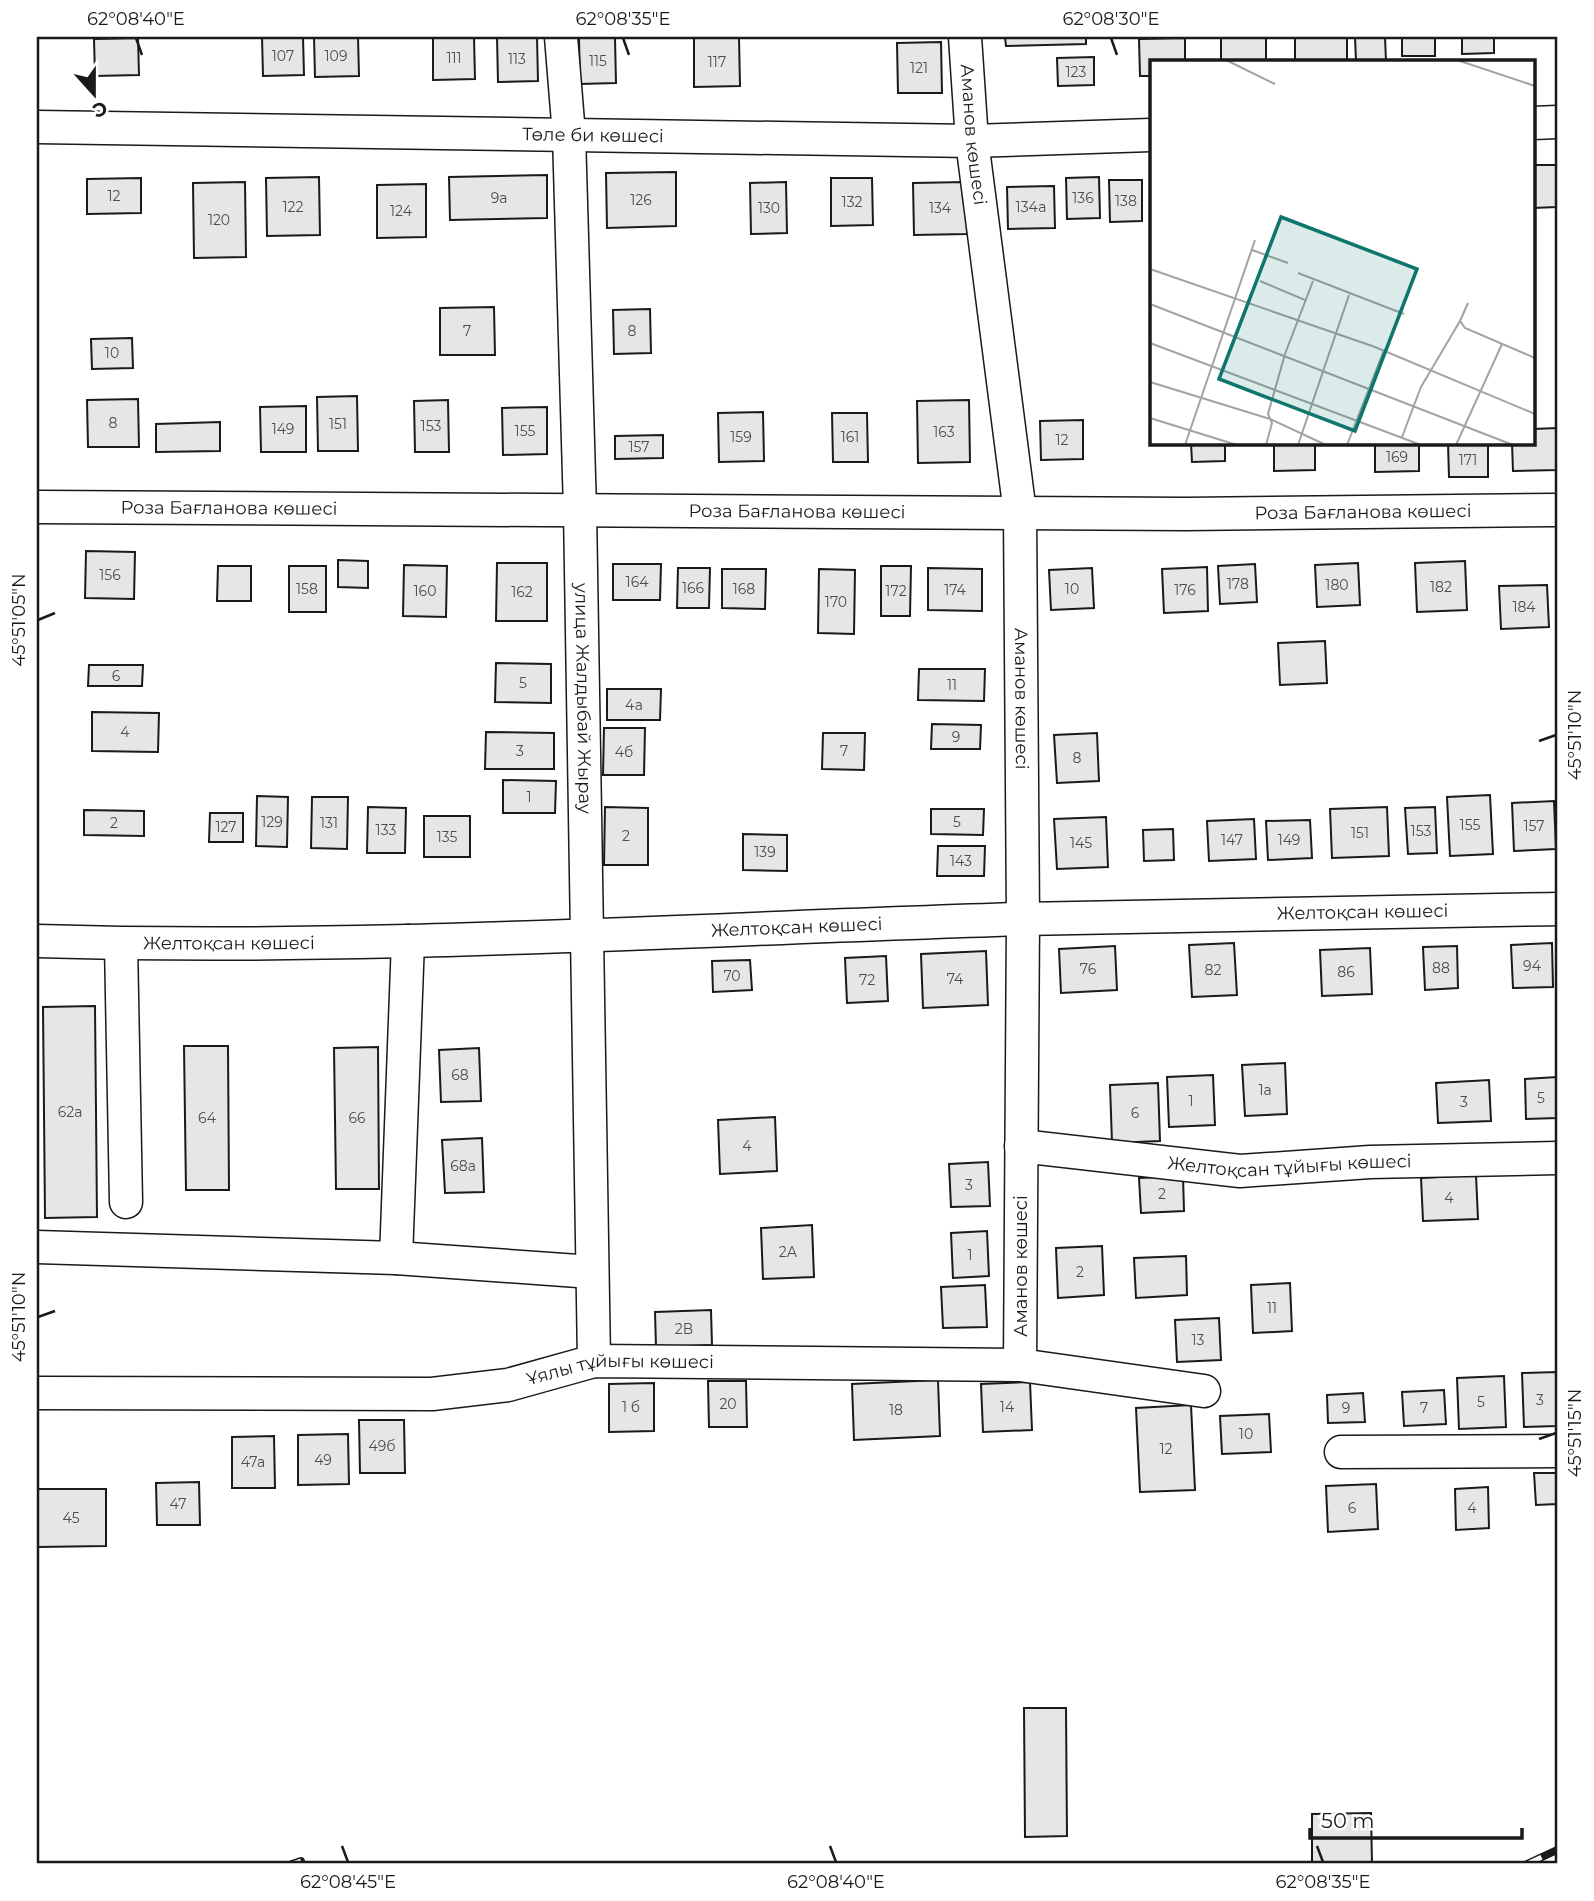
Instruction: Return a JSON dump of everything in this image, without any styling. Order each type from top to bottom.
[{"type":"street","name":"улица Жалдыбай Жырау","points":[[561,37],[569,135],[580,510],[594,1361]]},
{"type":"street","name":"Аманов көшесі","points":[[965,37],[972,141],[1020,513],[1023,919],[1020,1365]]},
{"type":"street","points":[[1534,122],[1557,122]]},
{"type":"street","name":"Төле би көшесі","points":[[37,127],[972,141],[1150,135]]},
{"type":"street","name":"Роза Бағланова көшесі","points":[[37,507],[1186,514],[1557,510]]},
{"type":"street","name":"Желтоқсан көшесі","points":[[37,941],[121,944],[586,937],[1023,919],[1557,909]]},
{"type":"street","points":[[396,1258],[408,940]]},
{"type":"street","points":[[121,944],[126,1202]]},
{"type":"street","name":"Желтоқсан тұйығы көшесі","points":[[1021,1146],[1240,1171],[1370,1162],[1556,1158]]},
{"type":"street","points":[[37,1247],[396,1258],[592,1272]]},
{"type":"street","name":"Ұялы тұйығы көшесі","points":[[37,1393],[432,1394],[508,1385],[594,1361],[1020,1365],[1204,1391]]},
{"type":"street","points":[[1341,1452],[1557,1451]]},
{"type":"building","points":[[262,37],[303,37],[304,75],[263,76]]},
{"type":"building","points":[[314,37],[358,37],[359,76],[315,77]]},
{"type":"building","points":[[433,37],[474,37],[475,79],[433,80]]},
{"type":"building","points":[[497,37],[537,37],[538,81],[498,82]]},
{"type":"building","points":[[739,37],[740,86],[694,87],[694,38]]},
{"type":"building","points":[[1005,37],[1086,37],[1086,44],[1006,46]]},
{"type":"building","points":[[1221,37],[1266,37],[1266,60],[1221,60]]},
{"type":"building","points":[[1295,37],[1347,37],[1347,60],[1295,60]]},
{"type":"building","points":[[1355,37],[1385,37],[1386,60],[1356,60]]},
{"type":"building","points":[[1402,37],[1435,37],[1435,56],[1402,56]]},
{"type":"building","points":[[1462,37],[1494,37],[1494,53],[1462,54]]},
{"type":"building","points":[[138,38],[139,75],[95,76],[94,39]]},
{"type":"building","points":[[579,38],[615,38],[616,83],[580,84]]},
{"type":"building","points":[[1185,38],[1185,60],[1150,60],[1150,76],[1140,76],[1139,39]]},
{"type":"building","points":[[941,42],[942,93],[898,93],[897,43]]},
{"type":"building","points":[[1094,57],[1094,85],[1058,86],[1057,58]]},
{"type":"building","points":[[1534,165],[1557,165],[1557,207],[1534,208]]},
{"type":"building","points":[[676,172],[676,226],[607,228],[606,173]]},
{"type":"building","points":[[547,175],[547,218],[450,220],[449,177]]},
{"type":"building","points":[[319,177],[320,235],[267,236],[266,178]]},
{"type":"building","points":[[1099,177],[1100,218],[1067,219],[1066,178]]},
{"type":"building","points":[[141,178],[141,213],[87,214],[87,179]]},
{"type":"building","points":[[831,178],[872,178],[873,225],[831,226]]},
{"type":"building","points":[[1109,180],[1142,180],[1142,221],[1110,222]]},
{"type":"building","points":[[245,182],[246,257],[194,258],[193,183]]},
{"type":"building","points":[[786,182],[787,233],[751,234],[750,183]]},
{"type":"building","points":[[966,182],[967,234],[914,235],[913,183]]},
{"type":"building","points":[[426,184],[426,237],[377,238],[377,185]]},
{"type":"building","points":[[1054,186],[1055,228],[1008,229],[1007,187]]},
{"type":"building","points":[[494,307],[495,355],[440,355],[440,308]]},
{"type":"building","points":[[650,309],[651,353],[614,354],[613,310]]},
{"type":"building","points":[[132,338],[133,368],[92,369],[91,339]]},
{"type":"building","points":[[357,396],[358,451],[318,451],[317,397]]},
{"type":"building","points":[[138,399],[139,447],[88,447],[87,400]]},
{"type":"building","points":[[448,400],[449,452],[415,452],[414,401]]},
{"type":"building","points":[[969,400],[970,462],[918,463],[917,401]]},
{"type":"building","points":[[306,406],[306,452],[261,452],[260,407]]},
{"type":"building","points":[[547,407],[547,454],[503,455],[502,408]]},
{"type":"building","points":[[763,412],[764,461],[719,462],[718,413]]},
{"type":"building","points":[[832,413],[867,413],[868,462],[833,462]]},
{"type":"building","points":[[1083,420],[1083,459],[1041,460],[1040,421]]},
{"type":"building","points":[[220,422],[220,451],[156,452],[156,424]]},
{"type":"building","points":[[1557,428],[1557,470],[1513,471],[1512,444],[1534,444],[1534,429]]},
{"type":"building","points":[[663,435],[663,458],[615,459],[615,436]]},
{"type":"building","points":[[1191,444],[1225,444],[1225,461],[1192,462]]},
{"type":"building","points":[[1274,444],[1315,444],[1315,470],[1274,471]]},
{"type":"building","points":[[1375,444],[1419,444],[1419,471],[1375,472]]},
{"type":"building","points":[[1448,444],[1488,444],[1488,477],[1449,477]]},
{"type":"building","points":[[86,551],[135,552],[134,599],[85,598]]},
{"type":"building","points":[[338,560],[368,561],[368,588],[338,587]]},
{"type":"building","points":[[1465,561],[1467,610],[1417,612],[1415,563]]},
{"type":"building","points":[[497,563],[547,563],[547,621],[496,621]]},
{"type":"building","points":[[1358,563],[1360,605],[1317,607],[1315,565]]},
{"type":"building","points":[[613,564],[661,564],[660,600],[613,600]]},
{"type":"building","points":[[1255,564],[1257,602],[1220,604],[1218,566]]},
{"type":"building","points":[[404,565],[447,566],[446,617],[403,616]]},
{"type":"building","points":[[218,566],[251,566],[251,601],[217,601]]},
{"type":"building","points":[[289,566],[326,566],[326,612],[289,612]]},
{"type":"building","points":[[881,566],[911,566],[910,616],[881,616]]},
{"type":"building","points":[[1207,567],[1208,611],[1164,613],[1162,569]]},
{"type":"building","points":[[678,568],[710,568],[709,608],[677,608]]},
{"type":"building","points":[[928,568],[982,569],[982,611],[928,610]]},
{"type":"building","points":[[1092,568],[1094,608],[1051,610],[1049,570]]},
{"type":"building","points":[[722,569],[766,569],[765,609],[722,608]]},
{"type":"building","points":[[819,569],[855,570],[854,634],[818,633]]},
{"type":"building","points":[[1547,585],[1549,627],[1501,629],[1499,586]]},
{"type":"building","points":[[1325,641],[1327,683],[1280,685],[1278,643]]},
{"type":"building","points":[[496,663],[551,664],[551,703],[495,702]]},
{"type":"building","points":[[89,665],[143,665],[142,686],[88,686]]},
{"type":"building","points":[[919,669],[985,669],[984,701],[918,700]]},
{"type":"building","points":[[607,689],[661,689],[660,720],[607,720]]},
{"type":"building","points":[[92,712],[159,713],[158,752],[92,751]]},
{"type":"building","points":[[932,724],[981,725],[980,749],[931,749]]},
{"type":"building","points":[[604,728],[645,728],[644,775],[603,775]]},
{"type":"building","points":[[486,732],[554,733],[554,769],[485,769]]},
{"type":"building","points":[[823,733],[865,733],[864,770],[822,769]]},
{"type":"building","points":[[1097,733],[1099,781],[1057,783],[1054,735]]},
{"type":"building","points":[[503,780],[556,781],[555,813],[503,813]]},
{"type":"building","points":[[1490,795],[1493,854],[1450,856],[1447,797]]},
{"type":"building","points":[[257,796],[288,797],[287,847],[256,846]]},
{"type":"building","points":[[312,797],[348,797],[347,849],[311,848]]},
{"type":"building","points":[[1554,801],[1556,849],[1514,851],[1512,803]]},
{"type":"building","points":[[368,807],[406,808],[405,853],[367,853]]},
{"type":"building","points":[[605,807],[648,808],[648,865],[604,865]]},
{"type":"building","points":[[1387,807],[1389,856],[1332,858],[1330,809]]},
{"type":"building","points":[[1435,807],[1437,853],[1408,854],[1405,808]]},
{"type":"building","points":[[931,809],[984,809],[983,835],[931,834]]},
{"type":"building","points":[[84,810],[144,811],[144,836],[84,835]]},
{"type":"building","points":[[210,813],[243,813],[243,842],[209,842]]},
{"type":"building","points":[[424,816],[470,816],[470,857],[424,857]]},
{"type":"building","points":[[1106,817],[1108,867],[1057,869],[1054,819]]},
{"type":"building","points":[[1254,819],[1256,859],[1209,861],[1207,821]]},
{"type":"building","points":[[1310,820],[1312,858],[1268,860],[1266,821]]},
{"type":"building","points":[[1173,829],[1174,860],[1144,861],[1143,830]]},
{"type":"building","points":[[743,834],[787,835],[787,871],[743,870]]},
{"type":"building","points":[[938,846],[985,846],[984,876],[937,876]]},
{"type":"building","points":[[1234,943],[1237,995],[1192,997],[1189,945]]},
{"type":"building","points":[[1552,943],[1553,987],[1513,988],[1511,945]]},
{"type":"building","points":[[1115,946],[1117,990],[1061,993],[1059,949]]},
{"type":"building","points":[[1457,946],[1458,988],[1425,990],[1423,947]]},
{"type":"building","points":[[1370,948],[1372,994],[1322,996],[1320,950]]},
{"type":"building","points":[[986,951],[988,1005],[923,1008],[921,954]]},
{"type":"building","points":[[886,956],[888,1001],[847,1003],[845,958]]},
{"type":"building","points":[[750,960],[752,990],[713,992],[712,961]]},
{"type":"building","points":[[95,1006],[97,1217],[45,1218],[43,1007]]},
{"type":"building","points":[[184,1046],[228,1046],[229,1190],[186,1190]]},
{"type":"building","points":[[378,1047],[379,1189],[336,1189],[334,1048]]},
{"type":"building","points":[[479,1048],[481,1101],[441,1102],[439,1050]]},
{"type":"building","points":[[1285,1063],[1287,1114],[1245,1116],[1242,1065]]},
{"type":"building","points":[[1213,1075],[1215,1125],[1169,1127],[1167,1077]]},
{"type":"building","points":[[1557,1077],[1557,1118],[1526,1119],[1525,1079]]},
{"type":"building","points":[[1489,1080],[1491,1121],[1438,1123],[1436,1083]]},
{"type":"building","points":[[1158,1083],[1160,1141],[1112,1143],[1110,1085]]},
{"type":"building","points":[[775,1117],[777,1171],[720,1174],[718,1120]]},
{"type":"building","points":[[482,1138],[484,1192],[445,1193],[442,1140]]},
{"type":"building","points":[[988,1162],[990,1206],[951,1207],[949,1164]]},
{"type":"building","points":[[1476,1175],[1478,1219],[1423,1221],[1421,1178]]},
{"type":"building","points":[[1183,1176],[1184,1211],[1141,1213],[1139,1178]]},
{"type":"building","points":[[812,1225],[814,1277],[763,1279],[761,1228]]},
{"type":"building","points":[[987,1231],[989,1276],[953,1278],[951,1233]]},
{"type":"building","points":[[1102,1246],[1104,1295],[1058,1298],[1056,1248]]},
{"type":"building","points":[[1186,1256],[1187,1295],[1136,1298],[1134,1258]]},
{"type":"building","points":[[1290,1283],[1292,1331],[1253,1333],[1251,1285]]},
{"type":"building","points":[[985,1285],[987,1327],[943,1328],[941,1287]]},
{"type":"building","points":[[711,1310],[712,1345],[656,1347],[655,1312]]},
{"type":"building","points":[[1219,1318],[1221,1360],[1177,1362],[1175,1320]]},
{"type":"building","points":[[1557,1372],[1557,1426],[1524,1427],[1522,1373]]},
{"type":"building","points":[[1504,1376],[1506,1427],[1459,1429],[1457,1378]]},
{"type":"building","points":[[938,1380],[940,1436],[854,1440],[852,1384]]},
{"type":"building","points":[[708,1381],[746,1381],[747,1427],[709,1427]]},
{"type":"building","points":[[1030,1382],[1032,1430],[983,1432],[981,1384]]},
{"type":"building","points":[[654,1383],[654,1431],[609,1432],[609,1384]]},
{"type":"building","points":[[1444,1390],[1446,1424],[1404,1426],[1402,1392]]},
{"type":"building","points":[[1363,1393],[1365,1422],[1328,1423],[1327,1395]]},
{"type":"building","points":[[1191,1405],[1195,1490],[1140,1492],[1136,1408]]},
{"type":"building","points":[[1269,1414],[1271,1452],[1222,1454],[1220,1416]]},
{"type":"building","points":[[359,1420],[404,1420],[405,1473],[360,1473]]},
{"type":"building","points":[[348,1434],[349,1484],[298,1485],[298,1435]]},
{"type":"building","points":[[274,1436],[275,1488],[232,1488],[232,1437]]},
{"type":"building","points":[[1534,1473],[1557,1473],[1557,1504],[1536,1505]]},
{"type":"building","points":[[199,1482],[200,1525],[157,1525],[156,1483]]},
{"type":"building","points":[[1376,1484],[1378,1529],[1328,1532],[1326,1486]]},
{"type":"building","points":[[1488,1487],[1489,1528],[1456,1530],[1455,1489]]},
{"type":"building","points":[[37,1489],[106,1489],[106,1546],[37,1547]]},
{"type":"building","points":[[1024,1708],[1066,1708],[1067,1836],[1025,1837]]},
{"type":"building","points":[[1371,1813],[1372,1864],[1312,1864],[1312,1814]]},
{"type":"railway","points":[[1527,1864],[1557,1850]]},
{"type":"railway","points":[[292,1864],[301,1861]]}]
